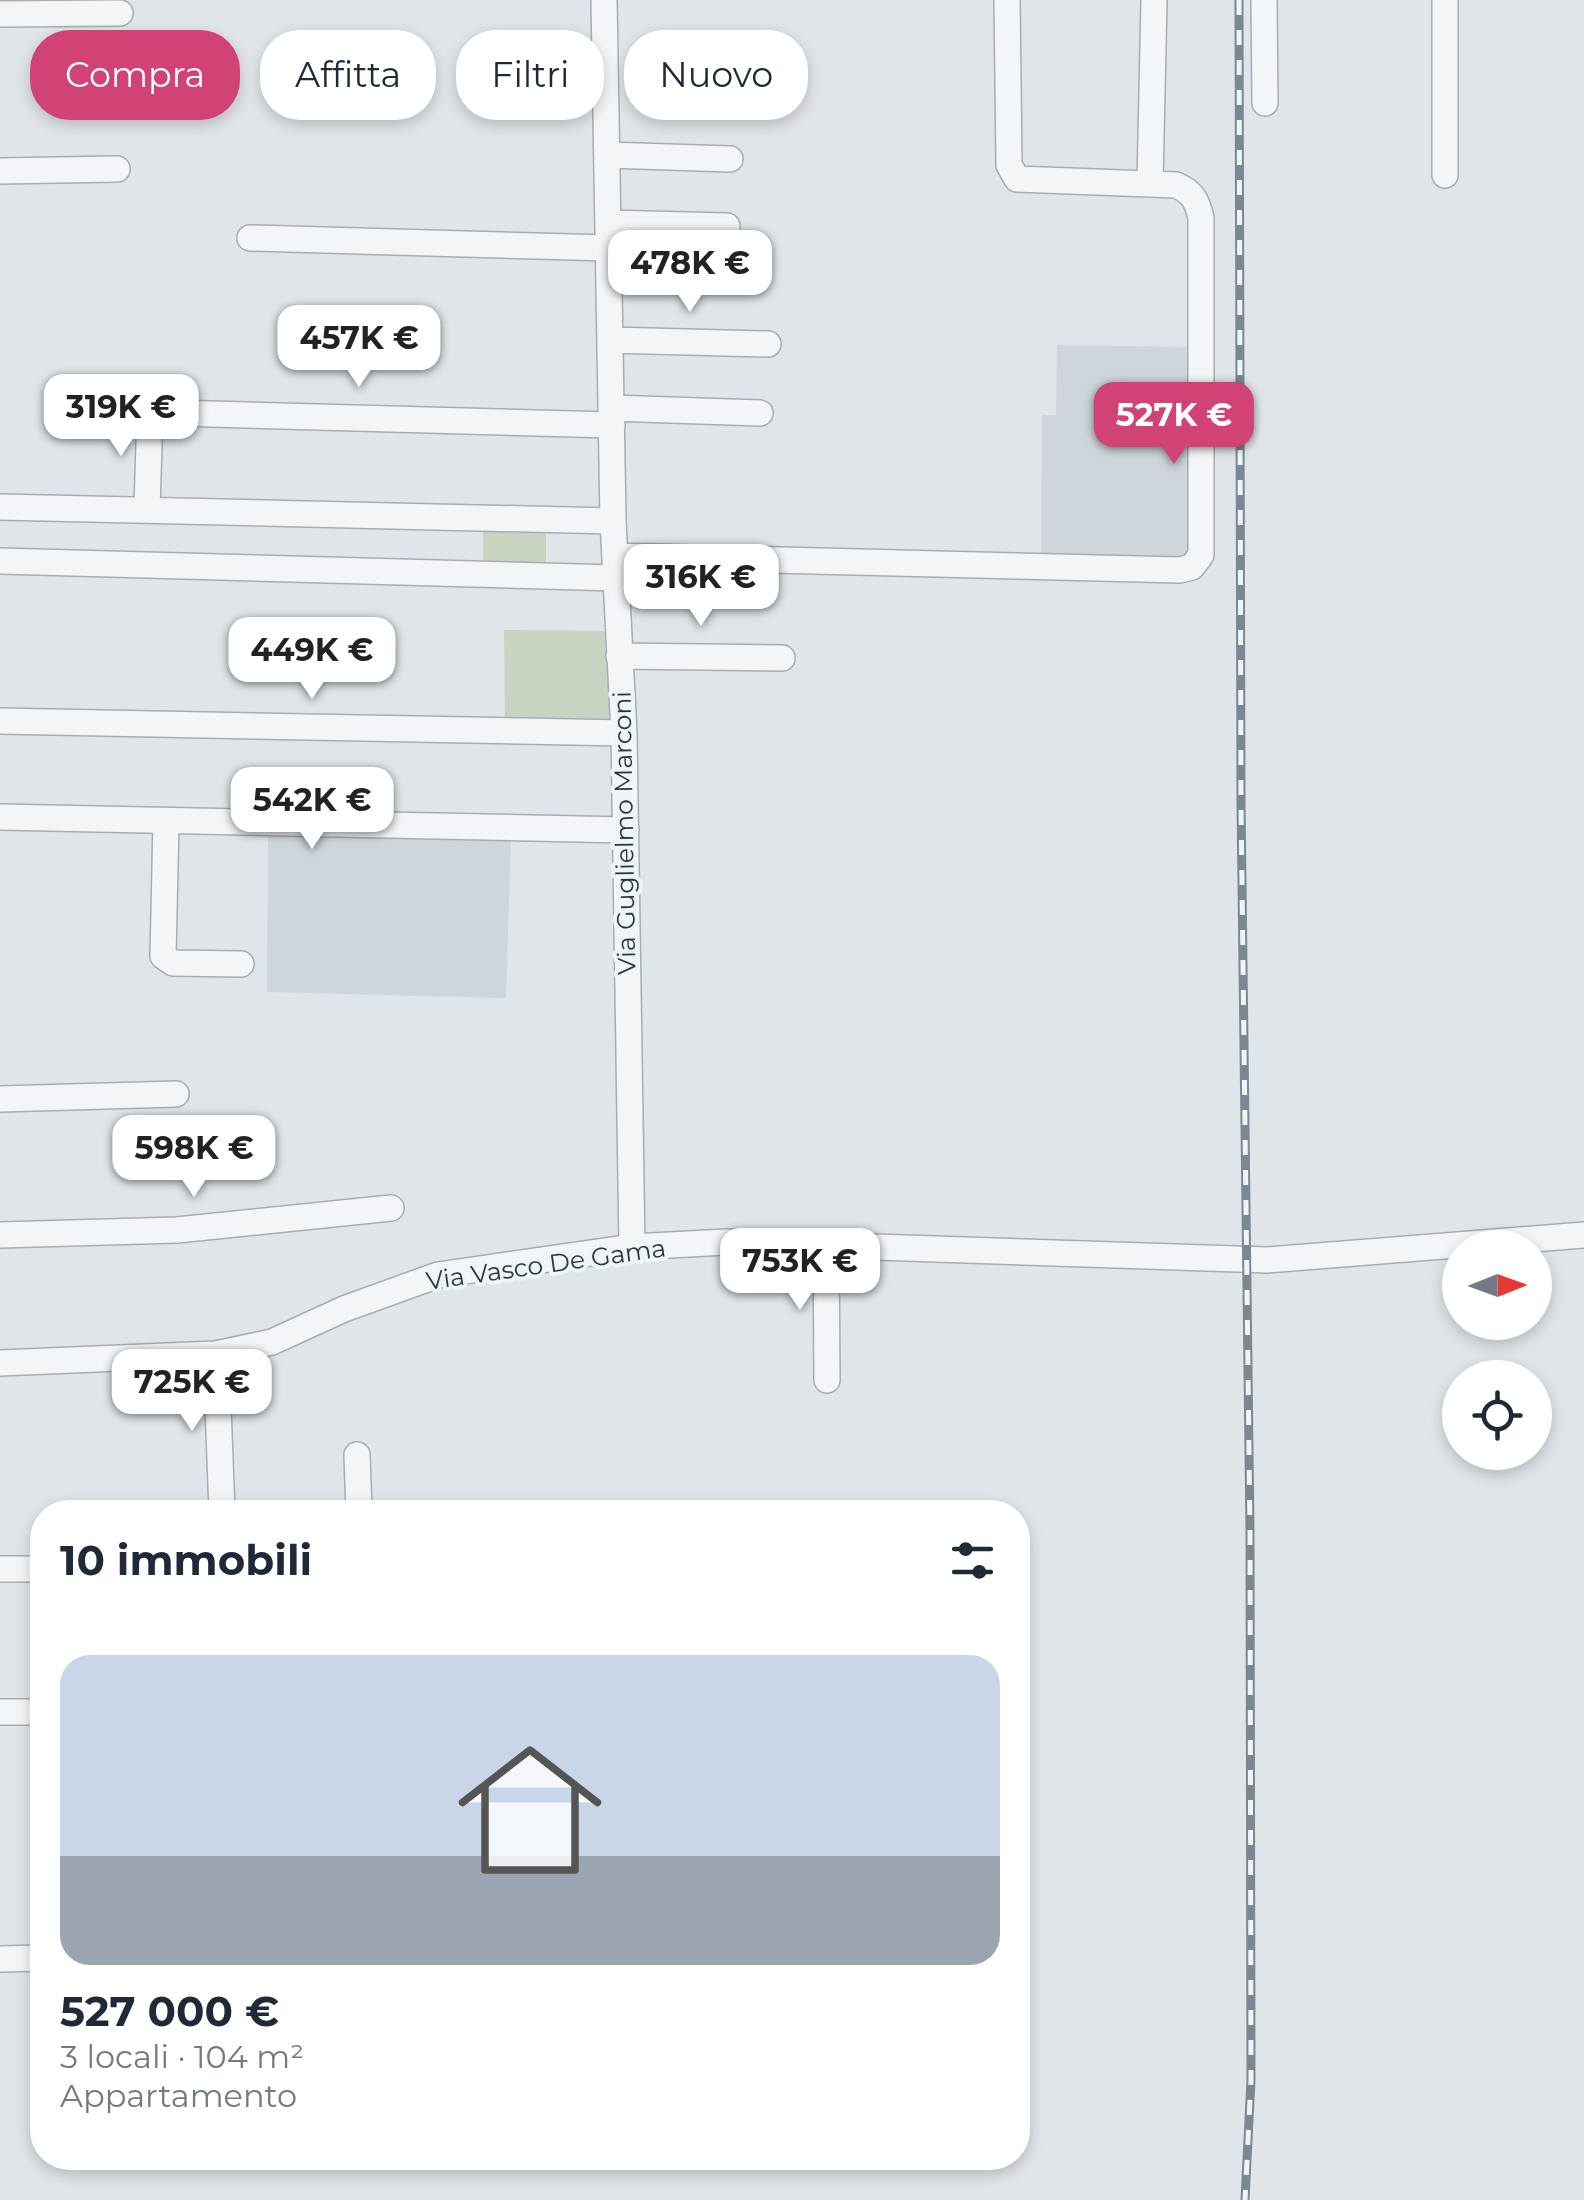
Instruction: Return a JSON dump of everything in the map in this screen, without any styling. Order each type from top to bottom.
[{"type":"street","name":"Via Guglielmo Marconi","points":[[604,0],[613,521],[624,733],[632,1247]]},
{"type":"street","points":[[0,561],[1192,568],[1201,555],[1198,203],[1189,191],[1176,185],[1017,179],[1009,165],[1007,0]]},
{"type":"street","points":[[1150,183],[1154,0]]},
{"type":"street","points":[[1264,0],[1265,103]]},
{"type":"street","points":[[1445,0],[1445,175]]},
{"type":"street","points":[[0,14],[120,14]]},
{"type":"street","points":[[607,155],[730,159]]},
{"type":"street","points":[[0,171],[116,168]]},
{"type":"street","points":[[250,238],[608,235],[726,226]]},
{"type":"street","points":[[610,340],[768,344]]},
{"type":"street","points":[[104,411],[612,416],[760,413]]},
{"type":"street","points":[[147,508],[150,412]]},
{"type":"street","points":[[0,507],[613,521]]},
{"type":"street","points":[[619,656],[782,658]]},
{"type":"street","points":[[0,720],[624,733]]},
{"type":"street","points":[[0,816],[626,830]]},
{"type":"street","points":[[166,822],[162,956],[173,964],[241,964]]},
{"type":"street","points":[[0,1099],[176,1094]]},
{"type":"street","points":[[0,1234],[176,1230],[391,1208]]},
{"type":"street","name":"Via Vasco De Gama","points":[[0,1363],[216,1354],[272,1342],[344,1308],[438,1274],[632,1247],[726,1242],[1254,1260],[1584,1235]]},
{"type":"street","points":[[826,1245],[826,1380]]},
{"type":"street","points":[[216,1354],[222,1500]]},
{"type":"street","points":[[357,1456],[359,1500]]},
{"type":"street","points":[[0,1569],[30,1568]]},
{"type":"street","points":[[0,1712],[30,1712]]},
{"type":"street","points":[[0,1959],[30,1958]]},
{"type":"shaded area","points":[[1057,345],[1189,347],[1191,555],[1180,563],[1041,560],[1042,415],[1056,415]]},
{"type":"shaded area","points":[[268,835],[511,835],[506,998],[267,992]]},
{"type":"green space","points":[[483,527],[546,528],[546,570],[483,569]]},
{"type":"green space","points":[[504,630],[607,631],[612,728],[505,725]]},
{"type":"railway","points":[[1239,0],[1241,803],[1250,1531],[1251,2080],[1245,2200]]}]
